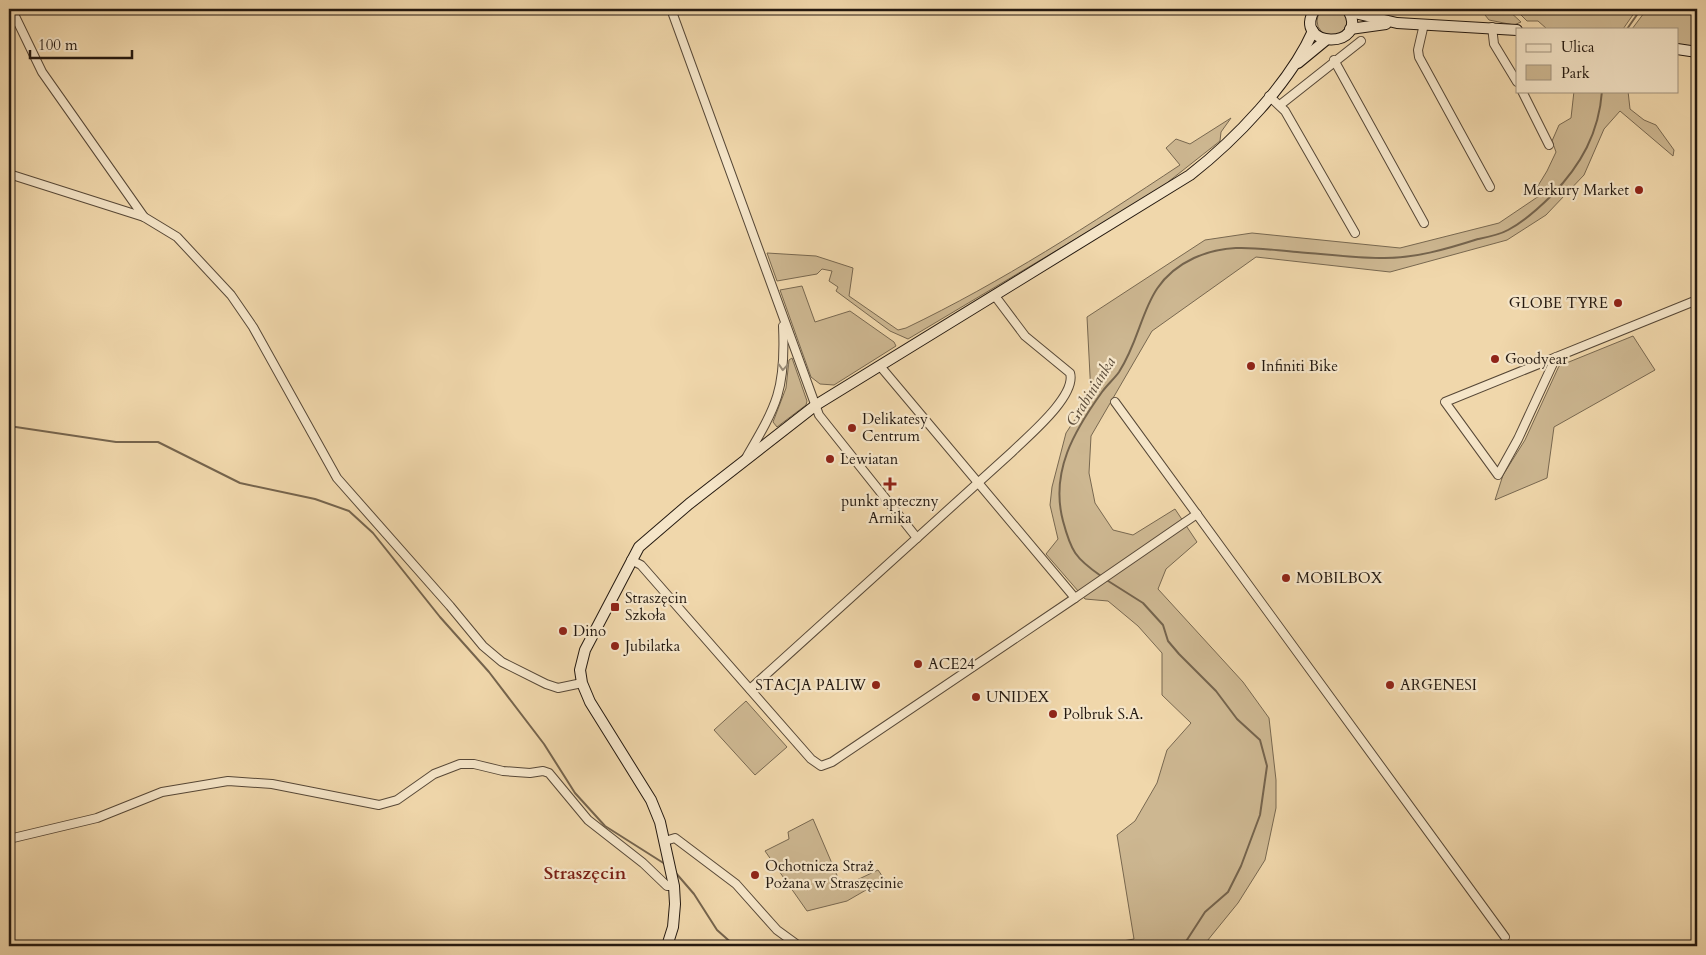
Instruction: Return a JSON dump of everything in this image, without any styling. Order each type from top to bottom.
[{"type":"street","points":[[671,9],[819,414],[917,538]]},
{"type":"street","points":[[1294,66],[1313,31],[1311,18],[1315,9]]},
{"type":"street","points":[[12,10],[42,72],[144,217]]},
{"type":"street","points":[[1350,29],[1349,11],[1397,23]]},
{"type":"street","points":[[670,945],[676,908],[665,843],[651,800],[594,709],[582,683],[581,664],[585,650],[631,560],[639,547],[651,534],[816,405],[1190,175],[1233,138],[1294,66],[1326,40],[1340,39],[1350,29],[1397,23],[1516,30]]},
{"type":"street","points":[[1424,24],[1418,50],[1419,58],[1490,187]]},
{"type":"street","points":[[1492,27],[1494,44],[1516,80]]},
{"type":"street","points":[[1313,31],[1326,40]]},
{"type":"street","points":[[1280,104],[1334,60],[1361,41]]},
{"type":"street","points":[[1678,49],[1697,52]]},
{"type":"street","points":[[1334,60],[1424,223]]},
{"type":"street","points":[[1522,92],[1549,145]]},
{"type":"street","points":[[1269,96],[1280,104],[1355,233]]},
{"type":"street","points":[[9,174],[144,217],[177,237],[231,295],[280,371],[337,478],[483,646],[502,662],[546,684],[558,688],[582,683]]},
{"type":"street","points":[[750,690],[1049,416],[1064,395],[1072,378],[1066,368],[1036,348],[995,296]]},
{"type":"street","points":[[1556,357],[1518,439],[1498,474],[1445,402],[1556,357],[1697,300]]},
{"type":"street","points":[[744,462],[764,429],[780,392],[784,352],[783,319]]},
{"type":"street","points":[[880,366],[1075,598]]},
{"type":"street","points":[[1115,402],[1505,936]]},
{"type":"street","points":[[631,560],[641,566],[815,764],[826,766],[1197,514]]},
{"type":"street","points":[[9,838],[97,818],[162,792],[228,781],[272,784],[379,805],[397,800],[434,774],[450,767],[474,764],[503,771],[530,773],[543,771],[549,773],[588,820],[643,862],[662,883],[668,886],[673,882]]},
{"type":"street","points":[[665,843],[675,838],[730,879],[777,930],[799,946]]},
{"type":"green space","points":[[1332,6],[1338,7],[1346,15],[1346,27],[1338,35],[1332,36],[1326,35],[1318,27],[1317,21],[1318,15],[1326,7]]},
{"type":"green space","points":[[1489,9],[1507,9],[1521,22],[1514,25],[1489,20],[1485,15]]},
{"type":"green space","points":[[1515,9],[1637,9],[1624,28],[1546,28],[1538,21],[1527,21]]},
{"type":"green space","points":[[1647,9],[1697,9],[1697,47],[1678,44],[1678,28],[1633,28]]},
{"type":"green space","points":[[1574,92],[1628,92],[1630,109],[1644,120],[1656,125],[1674,150],[1673,156],[1620,111],[1604,129],[1584,175],[1546,215],[1507,240],[1390,272],[1256,257],[1152,331],[1091,436],[1089,473],[1095,503],[1113,530],[1133,535],[1175,509],[1197,542],[1166,569],[1158,589],[1243,682],[1269,718],[1276,780],[1276,808],[1265,860],[1238,903],[1203,946],[1094,946],[1134,939],[1117,835],[1135,821],[1157,783],[1167,750],[1191,723],[1162,695],[1162,653],[1138,626],[1108,601],[1085,599],[1046,554],[1058,539],[1050,505],[1052,487],[1066,433],[1091,395],[1087,317],[1205,240],[1252,233],[1400,248],[1499,223],[1539,196],[1536,189],[1556,152],[1552,141],[1559,125],[1571,118]]},
{"type":"green space","points":[[1231,118],[1221,132],[1220,141],[1168,182],[1168,184],[908,339],[890,331],[836,291],[838,287],[829,281],[832,271],[822,269],[817,274],[777,281],[767,253],[816,256],[853,268],[849,296],[898,330],[906,328],[1011,272],[1113,209],[1180,165],[1166,148],[1176,139],[1190,144]]},
{"type":"green space","points":[[802,286],[815,322],[850,311],[894,342],[896,346],[834,385],[820,384],[811,377],[780,290]]},
{"type":"green space","points":[[1633,336],[1655,370],[1554,427],[1547,478],[1495,500],[1503,475],[1525,440],[1559,366]]},
{"type":"green space","points":[[792,358],[807,401],[806,405],[777,427],[773,422],[786,388],[789,360]]},
{"type":"green space","points":[[746,701],[787,747],[755,775],[714,730]]},
{"type":"green space","points":[[813,819],[842,887],[878,870],[890,887],[866,890],[847,901],[807,911],[765,851],[789,839],[788,832]]},
{"type":"waterway","name":"Grabinianka","points":[[1628,28],[1641,9]]},
{"type":"waterway","name":"Grabinianka","points":[[1101,576],[1080,559],[1069,540],[1060,503],[1062,469],[1067,453],[1082,422],[1104,389],[1119,372],[1128,356],[1147,308],[1163,280],[1176,268],[1194,258],[1207,253],[1232,248],[1257,248],[1349,257],[1392,258],[1430,253],[1505,232],[1536,210],[1572,172],[1587,148],[1593,134],[1602,92]]},
{"type":"waterway","points":[[9,426],[116,442],[158,442],[240,483],[315,499],[349,511],[373,533],[440,617],[489,672],[544,744],[575,793],[605,826],[665,864]]},
{"type":"waterway","name":"Grabinianka","points":[[1105,579],[1143,603],[1163,625],[1168,641],[1216,691],[1237,719],[1260,740],[1267,766],[1260,815],[1241,866],[1228,892],[1205,912],[1183,946]]},
{"type":"waterway","points":[[675,872],[694,894],[717,930],[735,946]]},
{"type":"place","name":"Merkury Market","points":[[1639,190]]},
{"type":"place","name":"GLOBE TYRE","points":[[1618,303]]},
{"type":"place","name":"Goodyear","points":[[1495,359]]},
{"type":"place","name":"Infiniti Bike","points":[[1251,366]]},
{"type":"place","name":"Delikatesy Centrum","points":[[852,428]]},
{"type":"place","name":"Lewiatan","points":[[830,459]]},
{"type":"place","name":"punkt apteczny Arnika","points":[[890,484]]},
{"type":"place","name":"MOBILBOX","points":[[1286,578]]},
{"type":"place","name":"Straszęcin Szkoła","points":[[615,607]]},
{"type":"place","name":"Dino","points":[[563,631]]},
{"type":"place","name":"Jubilatka","points":[[615,646]]},
{"type":"place","name":"ACE24","points":[[918,664]]},
{"type":"place","name":"STACJA PALIW","points":[[876,685]]},
{"type":"place","name":"ARGENESI","points":[[1390,685]]},
{"type":"place","name":"UNIDEX","points":[[976,697]]},
{"type":"place","name":"Polbruk S.A.","points":[[1053,714]]},
{"type":"place","name":"Ochotnicza Straż Pożana w Straszęcinie","points":[[755,875]]},
{"type":"district","name":"Straszęcin","points":[[585,873]]}]
